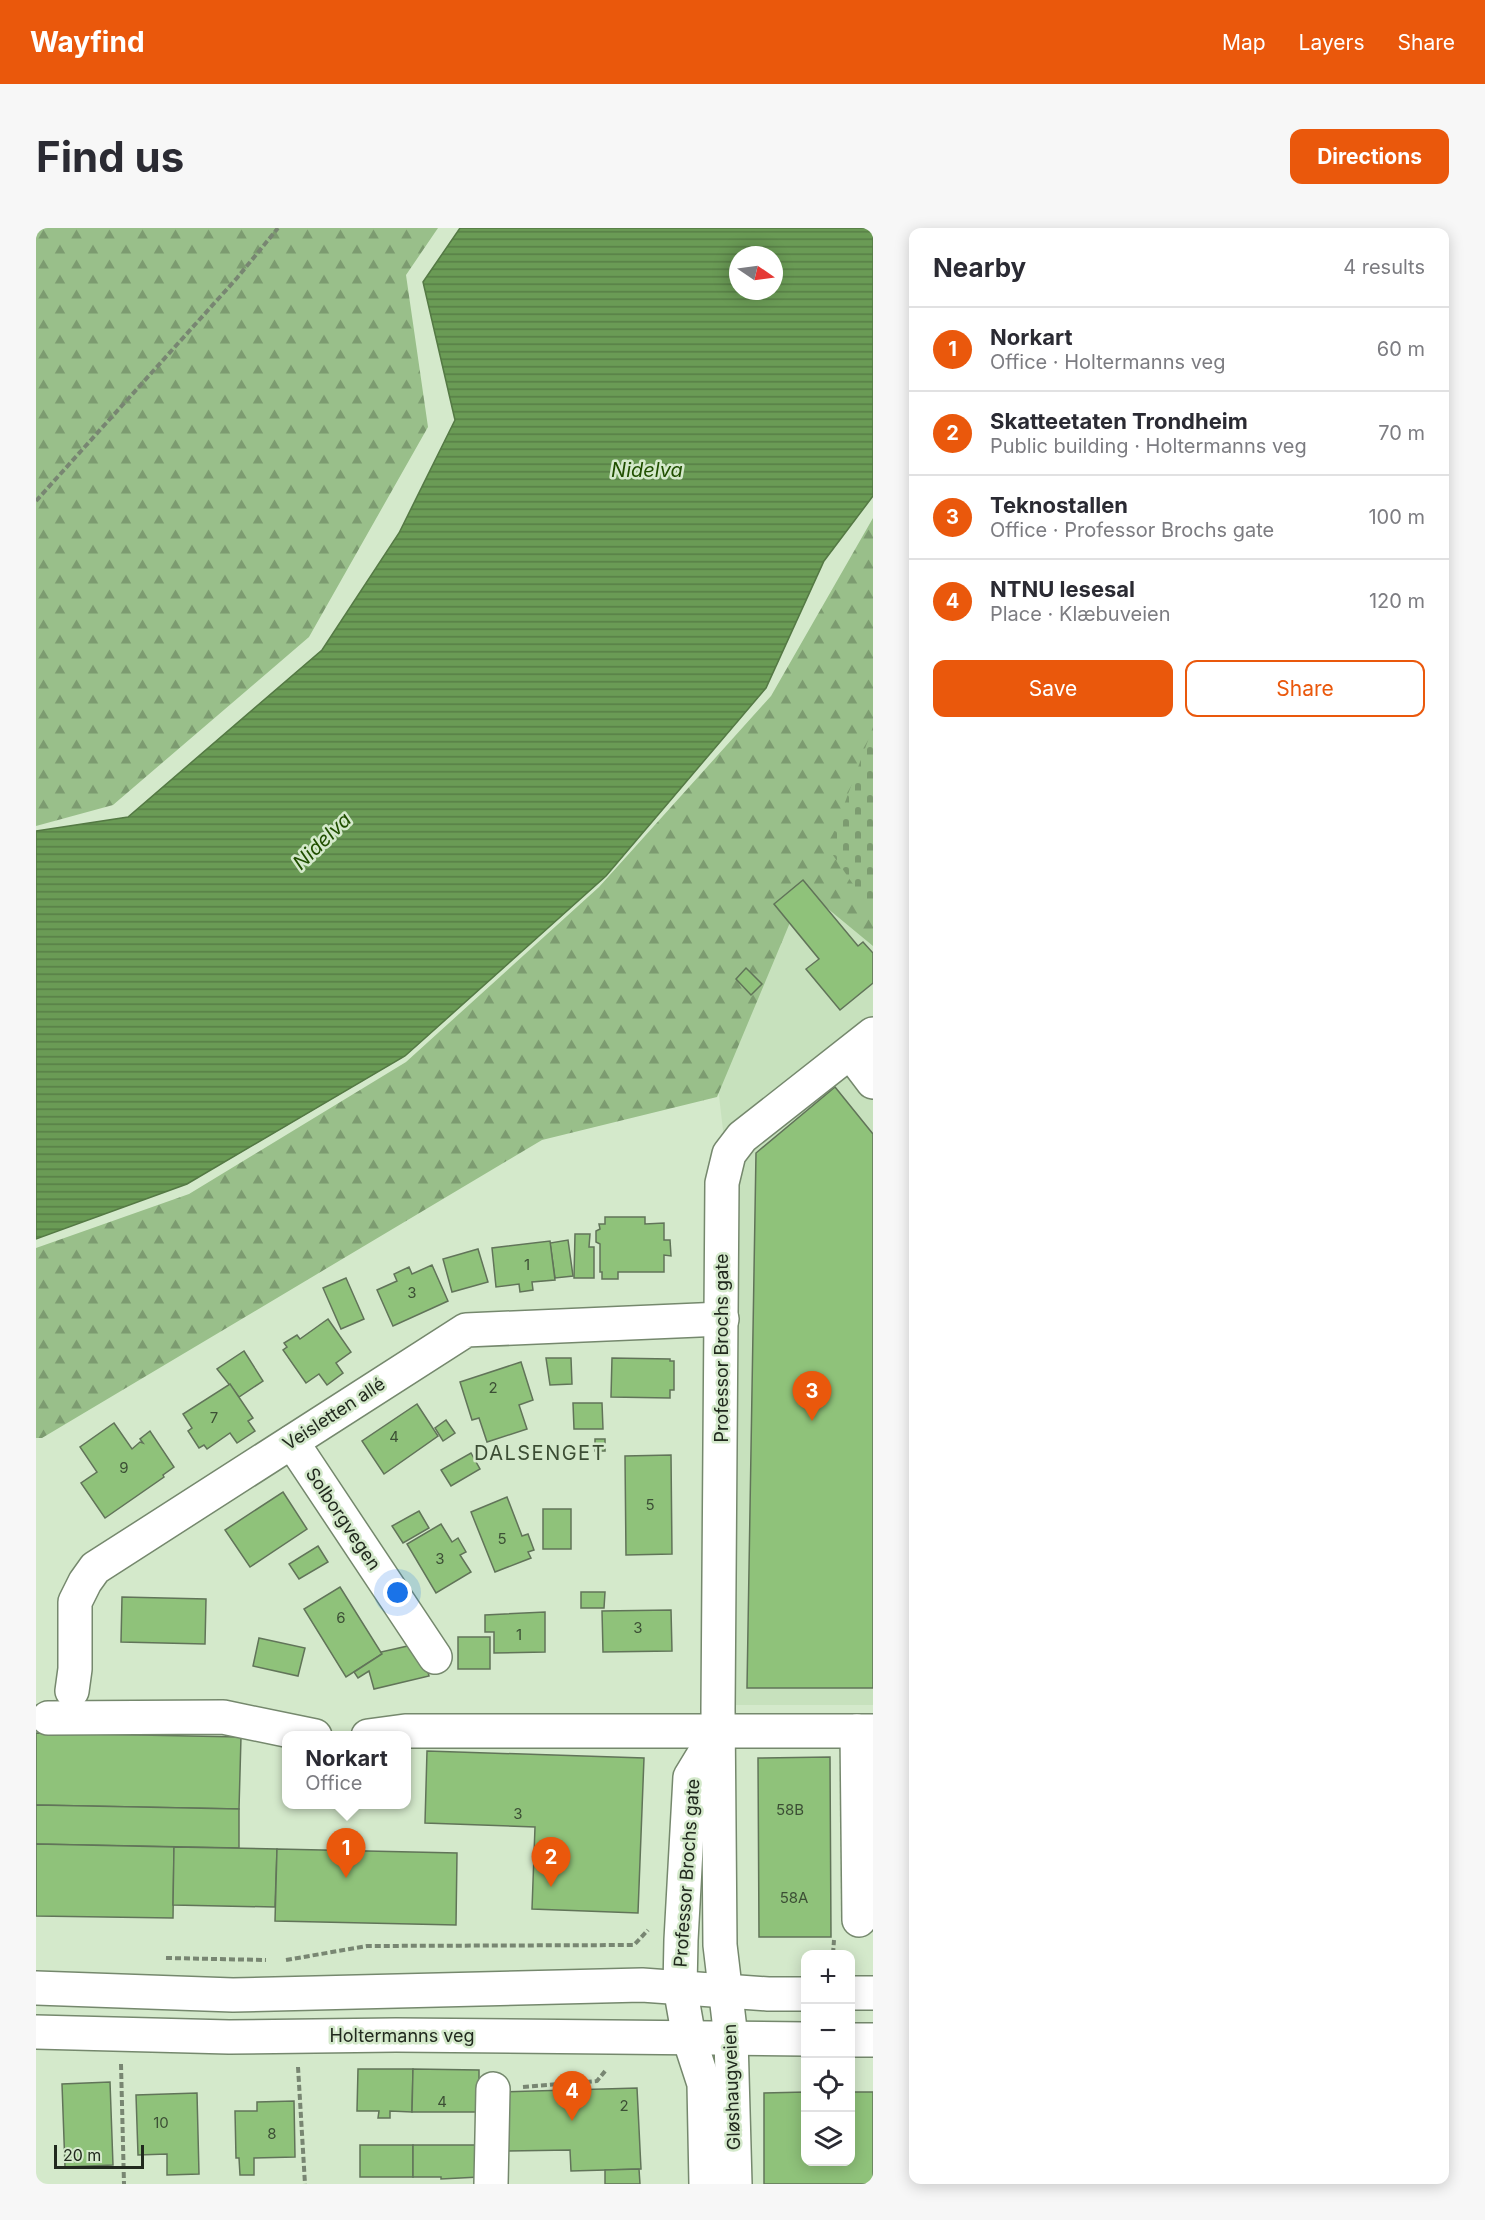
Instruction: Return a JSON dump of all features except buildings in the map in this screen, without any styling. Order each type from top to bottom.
[{"type":"street","points":[[862,1044],[873,1082]]},
{"type":"street","name":"Professor Brochs gate","points":[[726,1990],[720,1945],[718,1731],[722,1184],[729,1154],[742,1137],[862,1044]]},
{"type":"street","name":"Veisletten allé","points":[[72,1691],[75,1669],[75,1602],[95,1568],[466,1330],[722,1319]]},
{"type":"street","name":"Solborgvegen","points":[[292,1442],[435,1657]]},
{"type":"street","points":[[48,1718],[223,1717],[291,1731]]},
{"type":"street","points":[[411,1731],[865,1731],[859,1920]]},
{"type":"street","name":"Professor Brochs gate","points":[[680,1987],[690,1777],[718,1731]]},
{"type":"street","points":[[36,1988],[233,1995],[642,1985],[768,1994],[801,1994]]},
{"type":"street","name":"Gløshaugveien","points":[[680,1987],[689,2038],[704,2084],[706,2184]]},
{"type":"street","name":"Gløshaugveien","points":[[726,1990],[731,2038],[735,2184]]},
{"type":"street","points":[[855,1993],[873,1993]]},
{"type":"street","name":"Holtermanns veg","points":[[36,2032],[229,2037],[396,2035],[801,2039]]},
{"type":"street","points":[[855,2040],[873,2040]]},
{"type":"street","points":[[491,2184],[493,2089]]},
{"type":"path","points":[[36,501],[237,278],[278,228]]},
{"type":"path","points":[[284,1960],[367,1947],[634,1945],[647,1933],[650,1925]]},
{"type":"path","points":[[156,1958],[273,1960]]},
{"type":"path","points":[[121,2057],[124,2184]]},
{"type":"path","points":[[297,2060],[304,2184]]},
{"type":"path","points":[[493,2089],[597,2081],[608,2067]]},
{"type":"shaded area","points":[[828,848],[873,913],[873,1705],[736,1705],[735,1233],[709,1010]]},
{"type":"green space","points":[[36,228],[438,228],[406,275],[428,427],[309,637],[113,805],[36,826]]},
{"type":"green space","points":[[873,518],[873,946],[804,889],[717,1097],[542,1140],[42,1438],[36,1438],[36,1248],[189,1194],[406,1062],[599,887],[771,696]]},
{"type":"green space","points":[[873,727],[873,913],[828,848]]},
{"type":"water","name":"Nidelva","points":[[460,228],[873,228],[873,496],[824,561],[766,688],[606,876],[405,1056],[187,1184],[36,1239],[36,831],[128,817],[322,650],[399,533],[455,420],[423,282]]},
{"type":"place","name":"Teknostallen","points":[[812,1421]]},
{"type":"place","name":"Norkart","points":[[346,1878]]},
{"type":"place","name":"Skatteetaten Trondheim","points":[[551,1887]]},
{"type":"place","name":"NTNU lesesal","points":[[572,2121]]},
{"type":"district","name":"DALSENGET","points":[[540,1453]]}]
